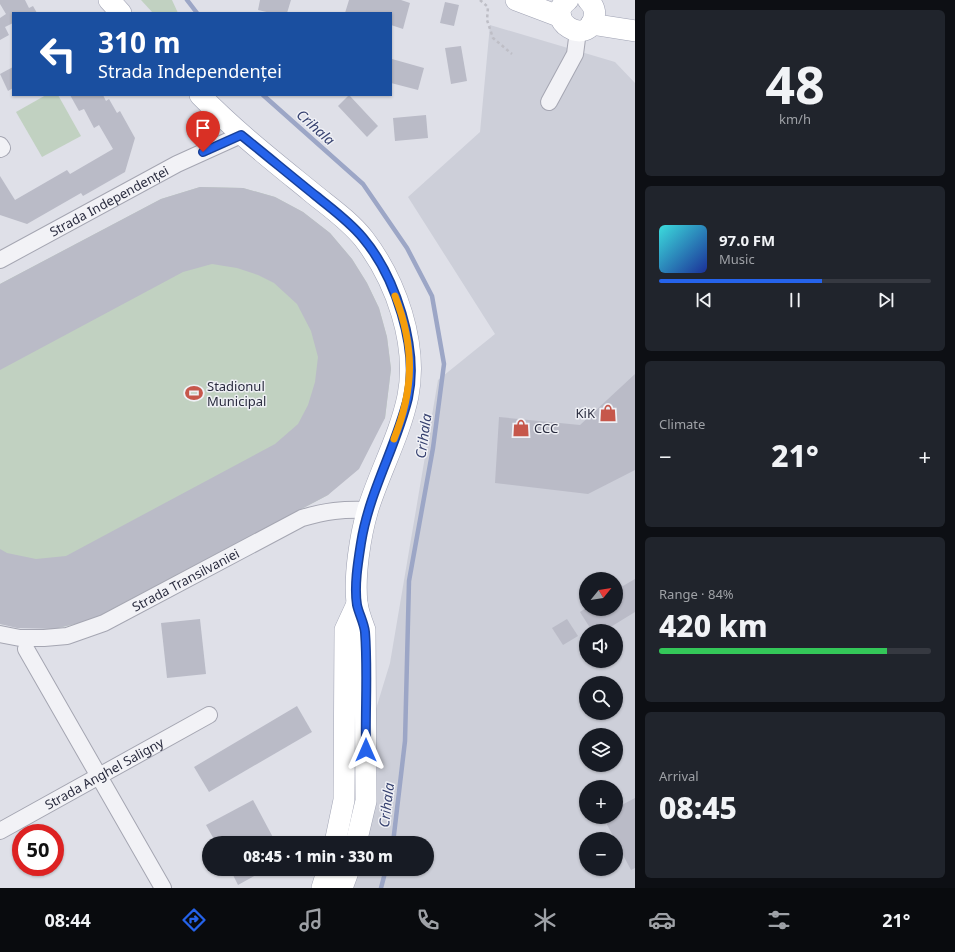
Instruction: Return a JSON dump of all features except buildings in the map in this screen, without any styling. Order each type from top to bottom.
[{"type":"main road","points":[[109,0],[120,12]]},
{"type":"main road","points":[[516,0],[574,12],[635,20]]},
{"type":"main road","points":[[574,12],[635,31]]},
{"type":"main road","points":[[201,96],[241,135],[345,220],[363,238],[384,271],[401,311],[408,336],[410,366],[408,396],[398,431],[368,510],[359,557],[357,604],[364,630],[366,801],[358,836]]},
{"type":"main road","points":[[336,836],[344,800],[345,630],[357,604]]},
{"type":"main road","points":[[322,888],[326,876]]},
{"type":"main road","points":[[342,888],[346,876]]},
{"type":"street","points":[[550,102],[575,54],[574,12]]},
{"type":"street","name":"Strada Independenței","points":[[0,260],[177,164],[241,135]]},
{"type":"street","points":[[0,145],[2,148],[0,149]]},
{"type":"street","name":"Strada Transilvaniei","points":[[0,634],[38,638],[67,636],[104,623],[302,518],[324,511],[342,509],[368,510]]},
{"type":"street","points":[[26,649],[163,888]]},
{"type":"street","name":"Strada Anghel Saligny","points":[[0,832],[209,715]]},
{"type":"path","points":[[480,0],[488,7],[487,20],[493,38],[512,54]]},
{"type":"shaded area","points":[[490,25],[615,62],[635,83],[635,888],[321,888],[325,876],[434,876],[434,836],[337,836],[390,663],[438,380],[495,334],[408,197],[480,132]]},
{"type":"green space","points":[[141,0],[172,0],[178,12],[152,12]]},
{"type":"green space","points":[[44,96],[59,96],[81,136],[42,157],[16,112]]},
{"type":"green space","name":"Stadionul Municipal","points":[[200,187],[243,188],[275,197],[303,212],[330,233],[352,259],[367,283],[379,308],[387,337],[391,369],[385,418],[328,495],[91,620],[54,629],[0,624],[0,284],[161,199]]},
{"type":"waterway","name":"Crihala","points":[[187,0],[196,12]]},
{"type":"waterway","name":"Crihala","points":[[264,96],[363,184],[407,248],[432,296],[444,364],[433,448],[409,581],[405,741],[394,836]]},
{"type":"waterway","name":"Crihala","points":[[381,888],[384,876]]},
{"type":"slow traffic","points":[[394,439],[398,431],[408,396],[410,366],[408,336],[395,296]]},
{"type":"place","name":"Stadionul Municipal","points":[[194,393]]},
{"type":"place","name":"KiK","points":[[608,413]]},
{"type":"place","name":"CCC","points":[[521,428]]},
{"type":"route","points":[[203,152],[241,135],[345,220],[363,238],[378,260],[390,282],[401,311],[408,336],[410,366],[408,396],[398,431],[368,510],[361,543],[357,578],[357,604],[364,630],[366,750]]}]
